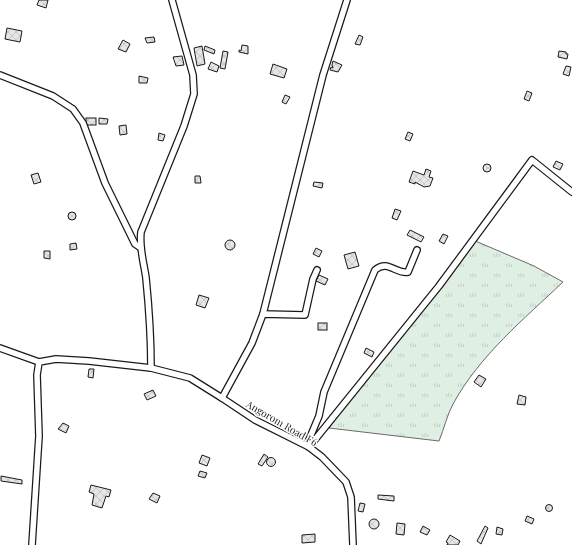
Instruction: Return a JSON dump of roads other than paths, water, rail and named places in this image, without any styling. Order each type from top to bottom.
[{"type":"street","points":[[152,368],[149,307],[140,248],[141,232],[184,126],[194,94],[193,75],[172,0]]},
{"type":"street","points":[[222,398],[252,343],[263,314],[324,75],[347,0]]},
{"type":"street","points":[[0,75],[53,96],[73,109],[83,123],[105,183],[135,244],[140,248]]},
{"type":"street","points":[[309,447],[439,286],[532,160],[572,192]]},
{"type":"street","points":[[309,447],[308,442],[319,416],[324,392],[375,270],[386,264],[403,273],[408,272],[417,250]]},
{"type":"street","points":[[263,314],[305,315],[313,279],[317,270]]},
{"type":"street","points":[[0,348],[39,362],[37,375],[39,436],[32,545]]},
{"type":"street","name":"Angorom Road F6","points":[[39,362],[56,359],[89,361],[152,368],[190,378],[255,420],[309,447],[339,474],[350,490],[353,545]]}]
